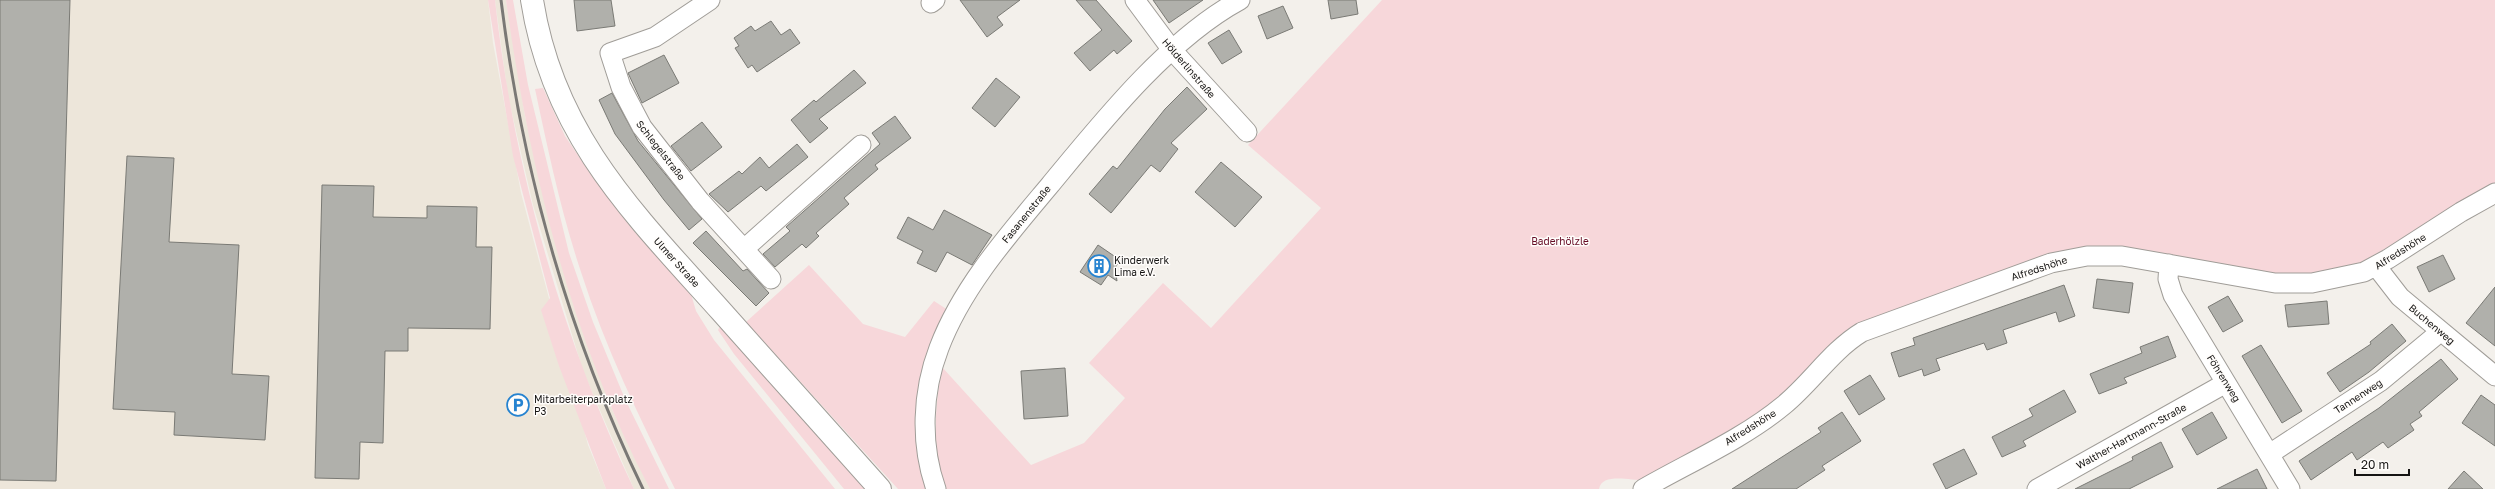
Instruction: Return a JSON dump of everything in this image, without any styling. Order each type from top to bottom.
[{"type":"main road","name":"Ulmer Straße","points":[[532,0],[539,38],[557,91],[574,128],[603,174],[647,229],[880,489]]},
{"type":"street","name":"Schlegelstraße","points":[[710,0],[655,37],[610,53],[621,87],[642,127],[700,201],[771,279]]},
{"type":"street","name":"Hölderlinstraße","points":[[1135,0],[1172,50],[1247,132]]},
{"type":"street","name":"Fasanenstraße","points":[[936,489],[926,440],[925,416],[931,374],[938,349],[951,322],[974,283],[1038,200],[1115,109],[1172,50],[1204,23],[1240,0]]},
{"type":"street","points":[[744,249],[861,144]]},
{"type":"street","name":"Alfredshöhe","points":[[1643,489],[1770,415],[1807,384],[1839,349],[1852,338],[1871,328],[2070,258],[2102,255],[2122,256],[2255,280],[2292,284],[2331,280],[2376,266],[2495,193]]},
{"type":"street","name":"Föhrenweg","points":[[2169,264],[2168,279],[2173,295],[2226,383],[2271,453],[2290,489]]},
{"type":"street","name":"Buchenweg","points":[[2376,266],[2400,297],[2440,332],[2495,376]]},
{"type":"street","name":"Tannenweg","points":[[2271,453],[2381,381],[2440,332]]},
{"type":"street","name":"Walther-Hartmann-Straße","points":[[2037,489],[2226,383]]},
{"type":"shaded area","points":[[0,0],[488,0],[493,43],[521,193],[588,445],[606,489],[0,489]]},
{"type":"shaded area","points":[[495,0],[506,0],[525,116],[559,257],[611,407],[650,489],[634,489],[583,371],[533,205],[508,96]]},
{"type":"green space","points":[[488,0],[495,0],[503,62],[514,125],[544,250],[563,312],[584,372],[634,489],[606,489],[559,366],[541,310],[550,298],[513,156]]},
{"type":"green space","points":[[506,0],[513,0],[528,85],[569,253],[593,322],[625,399],[669,489],[650,489],[622,432],[597,373],[576,313],[557,251],[541,189],[527,126]]},
{"type":"green space","name":"Baderhölzle","points":[[1382,0],[2495,0],[2495,184],[2347,271],[2279,276],[2124,248],[1894,311],[1776,405],[1649,480],[1620,478],[1606,480],[1601,484],[1599,489],[943,489],[936,442],[937,399],[942,367],[1031,465],[1084,443],[1125,398],[1089,363],[1163,283],[1211,328],[1321,208],[1248,145]]},
{"type":"green space","points":[[543,88],[565,136],[594,179],[633,230],[691,294],[696,311],[714,340],[835,489],[675,489],[636,409],[590,300],[561,204],[550,158],[535,89]]},
{"type":"green space","points":[[809,265],[863,324],[905,337],[934,301],[951,312],[935,349],[931,489],[898,489],[746,322]]},
{"type":"green space","points":[[720,326],[865,489],[844,489],[734,354],[718,330]]},
{"type":"building","points":[[0,0],[70,0],[56,481],[0,480]]},
{"type":"building","points":[[574,0],[611,0],[615,26],[577,31]]},
{"type":"building","points":[[960,0],[1020,0],[997,17],[1003,25],[987,37]]},
{"type":"building","points":[[1076,0],[1096,0],[1132,41],[1117,54],[1114,50],[1090,71],[1074,53],[1102,30]]},
{"type":"building","points":[[1153,0],[1203,0],[1169,23]]},
{"type":"building","points":[[1328,0],[1356,0],[1358,14],[1331,19]]},
{"type":"building","points":[[1283,6],[1293,28],[1267,39],[1258,16]]},
{"type":"building","points":[[771,21],[781,35],[790,29],[800,43],[757,72],[752,65],[748,68],[735,48],[739,46],[734,38],[751,26],[755,31]]},
{"type":"building","points":[[1229,30],[1242,52],[1222,64],[1208,43]]},
{"type":"building","points":[[664,55],[679,83],[642,103],[628,73]]},
{"type":"building","points":[[854,70],[866,83],[819,119],[828,128],[810,143],[791,120],[814,100],[816,102]]},
{"type":"building","points":[[996,78],[1020,97],[995,127],[972,108]]},
{"type":"building","points":[[1187,87],[1207,109],[1171,143],[1178,149],[1160,172],[1151,165],[1111,213],[1089,194],[1113,166],[1117,169],[1165,109]]},
{"type":"building","points":[[612,93],[638,141],[702,219],[689,230],[664,200],[615,134],[599,100]]},
{"type":"building","points":[[895,116],[911,138],[875,165],[878,169],[844,198],[849,204],[816,233],[819,236],[806,248],[802,244],[775,267],[763,254],[790,231],[786,227],[880,144],[872,133]]},
{"type":"building","points":[[702,122],[722,147],[691,171],[671,146]]},
{"type":"building","points":[[797,144],[808,157],[766,191],[761,186],[728,212],[709,194],[739,171],[742,174],[760,157],[769,168]]},
{"type":"building","points":[[127,156],[174,158],[169,242],[239,245],[232,374],[269,376],[265,440],[174,435],[175,412],[113,409]]},
{"type":"building","points":[[1221,162],[1262,197],[1235,227],[1195,192]]},
{"type":"building","points":[[322,185],[374,186],[373,217],[427,218],[427,206],[477,207],[476,247],[492,247],[490,329],[408,328],[408,351],[385,351],[383,443],[360,442],[359,479],[315,478]]},
{"type":"building","points":[[944,210],[992,235],[972,265],[947,252],[936,272],[917,263],[923,251],[897,238],[908,217],[933,230]]},
{"type":"building","points":[[706,231],[743,271],[747,269],[769,293],[756,306],[693,243]]},
{"type":"building","name":"Kinderwerk Lima e.V.","points":[[1098,245],[1120,260],[1115,268],[1117,281],[1108,275],[1101,285],[1080,272]]},
{"type":"building","points":[[2443,255],[2455,279],[2429,292],[2417,267]]},
{"type":"building","points":[[2097,279],[2133,283],[2129,313],[2093,308]]},
{"type":"building","points":[[2064,285],[2075,316],[2059,322],[2056,312],[2003,330],[2007,343],[1987,350],[1984,343],[1936,359],[1940,370],[1924,376],[1922,369],[1899,377],[1891,353],[1915,345],[1913,338]]},
{"type":"building","points":[[2495,287],[2495,346],[2466,323]]},
{"type":"building","points":[[2228,296],[2243,321],[2223,332],[2208,307]]},
{"type":"building","points":[[2327,301],[2329,324],[2288,327],[2285,305]]},
{"type":"building","points":[[2392,324],[2406,341],[2369,372],[2340,392],[2327,373],[2371,344],[2370,342]]},
{"type":"building","points":[[2168,336],[2176,357],[2124,378],[2127,383],[2099,394],[2090,374],[2142,353],[2140,347]]},
{"type":"building","points":[[2261,345],[2302,411],[2282,423],[2242,356]]},
{"type":"building","points":[[2441,359],[2458,379],[2419,412],[2422,416],[2410,424],[2414,430],[2388,448],[2383,442],[2357,460],[2352,452],[2311,480],[2299,461],[2379,408]]},
{"type":"building","points":[[1065,368],[1068,416],[1024,419],[1021,371]]},
{"type":"building","points":[[1870,375],[1885,399],[1859,415],[1844,391]]},
{"type":"building","points":[[2064,390],[2076,412],[2023,441],[2026,446],[2002,457],[1992,437],[2033,416],[2029,409]]},
{"type":"building","points":[[2481,395],[2495,405],[2495,446],[2462,423]]},
{"type":"building","points":[[1842,412],[1861,441],[1822,466],[1825,470],[1796,489],[1732,489],[1821,432],[1818,428]]},
{"type":"building","points":[[2212,412],[2227,438],[2197,455],[2182,429]]},
{"type":"building","points":[[2161,442],[2173,467],[2129,489],[2075,489],[2133,460],[2132,457]]},
{"type":"building","points":[[1964,449],[1977,474],[1946,489],[1933,464]]},
{"type":"building","points":[[2257,469],[2267,489],[2217,489]]},
{"type":"building","points":[[2464,471],[2483,489],[2448,489]]},
{"type":"railway","points":[[501,0],[510,63],[522,126],[536,189],[552,250],[571,312],[593,372],[643,489]]},
{"type":"place","name":"Kinderwerk Lima e.V.","points":[[1099,266]]},
{"type":"place","name":"Mitarbeiterparkplatz P3","points":[[518,405]]}]
